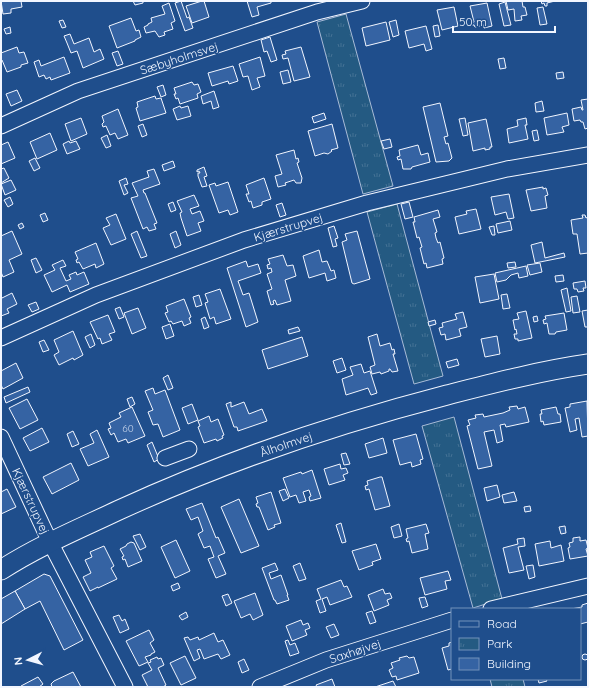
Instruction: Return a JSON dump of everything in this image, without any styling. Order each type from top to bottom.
[{"type":"main road","name":"Ålholmvej","points":[[1,570],[50,542],[148,497],[223,466],[300,438],[419,402],[513,378],[588,364]]},
{"type":"street","name":"Sæbyholmsvej","points":[[1,126],[78,91],[316,7],[362,1]]},
{"type":"street","name":"Kjærstrupvej","points":[[1,338],[96,295],[244,240],[367,203],[507,169],[588,155]]},
{"type":"street","name":"Kjærstrupvej","points":[[1,438],[50,542]]},
{"type":"street","points":[[165,458],[190,449]]},
{"type":"street","points":[[50,542],[125,687]]},
{"type":"street","points":[[495,608],[588,586]]},
{"type":"street","name":"Saxhøjvej","points":[[260,687],[326,660],[451,620]]},
{"type":"green space","points":[[346,14],[393,186],[363,194],[317,22]]},
{"type":"green space","points":[[397,204],[443,376],[414,384],[367,212]]},
{"type":"green space","points":[[454,417],[502,599],[473,608],[422,426]]},
{"type":"green space","points":[[490,680],[523,680],[525,687],[492,687]]},
{"type":"building","points":[[1,1],[21,1],[22,7],[11,9],[11,13],[3,14]]},
{"type":"building","points":[[133,1],[143,1],[143,3],[135,5]]},
{"type":"building","points":[[181,1],[187,18],[189,17],[193,28],[185,31],[175,3]]},
{"type":"building","points":[[204,1],[209,17],[192,23],[186,6]]},
{"type":"building","points":[[247,1],[271,1],[271,3],[257,7],[259,15],[252,17]]},
{"type":"building","points":[[506,1],[522,1],[527,15],[521,16],[522,20],[515,21],[514,9],[508,10]]},
{"type":"building","points":[[541,1],[555,1],[547,3],[547,6],[545,6]]},
{"type":"building","points":[[505,2],[511,25],[504,26],[499,4]]},
{"type":"building","points":[[169,3],[175,21],[171,23],[173,29],[164,32],[165,35],[159,37],[155,31],[146,33],[144,27],[152,22],[151,18],[165,14],[162,6]]},
{"type":"building","points":[[487,3],[492,26],[484,28],[484,25],[475,27],[474,25],[471,25],[471,23],[474,22],[470,6]]},
{"type":"building","points":[[454,7],[458,26],[442,30],[437,10]]},
{"type":"building","points":[[543,7],[547,24],[540,25],[537,8]]},
{"type":"building","points":[[131,18],[136,31],[139,30],[141,37],[117,48],[109,26]]},
{"type":"building","points":[[63,20],[66,27],[62,28],[59,21]]},
{"type":"building","points":[[396,20],[399,35],[393,37],[389,22]]},
{"type":"building","points":[[386,22],[390,40],[366,46],[362,28]]},
{"type":"building","points":[[438,25],[440,36],[435,37],[433,26]]},
{"type":"building","points":[[426,26],[432,49],[426,51],[424,44],[409,48],[405,31]]},
{"type":"building","points":[[10,27],[11,33],[6,34],[4,29]]},
{"type":"building","points":[[70,34],[74,44],[89,38],[94,52],[100,49],[104,59],[83,68],[77,51],[71,53],[64,36]]},
{"type":"building","points":[[270,37],[277,60],[271,62],[267,51],[264,52],[261,40]]},
{"type":"building","points":[[17,47],[19,53],[24,52],[28,63],[7,72],[2,60],[1,61],[1,53]]},
{"type":"building","points":[[301,47],[310,77],[294,81],[288,58],[283,59],[282,55],[286,54],[285,51]]},
{"type":"building","points":[[118,51],[123,64],[117,66],[112,53]]},
{"type":"building","points":[[64,57],[70,73],[51,80],[50,77],[46,79],[44,75],[39,77],[34,62],[39,60],[41,66]]},
{"type":"building","points":[[260,57],[265,76],[257,78],[260,87],[252,90],[248,76],[243,77],[239,64]]},
{"type":"building","points":[[504,58],[506,68],[500,69],[498,59]]},
{"type":"building","points":[[233,66],[238,81],[229,84],[228,81],[212,86],[208,73]]},
{"type":"building","points":[[288,70],[291,82],[283,84],[280,72]]},
{"type":"building","points":[[563,72],[564,78],[557,79],[556,73]]},
{"type":"building","points":[[192,82],[194,85],[198,84],[201,92],[197,94],[198,98],[180,104],[178,98],[176,99],[174,94],[176,94],[174,88]]},
{"type":"building","points":[[163,85],[166,95],[161,97],[157,87]]},
{"type":"building","points":[[17,90],[22,101],[11,106],[6,94]]},
{"type":"building","points":[[214,91],[219,107],[213,109],[211,101],[203,104],[201,96]]},
{"type":"building","points":[[155,96],[156,99],[161,98],[166,113],[140,121],[136,108],[138,107],[137,102]]},
{"type":"building","points":[[588,99],[588,128],[585,129],[583,122],[580,120],[574,121],[572,109],[581,107],[583,110],[581,100]]},
{"type":"building","points":[[542,101],[544,111],[536,112],[535,103]]},
{"type":"building","points":[[440,103],[448,136],[444,137],[446,144],[448,143],[452,158],[449,161],[436,162],[423,107]]},
{"type":"building","points":[[180,106],[181,108],[188,106],[191,116],[177,120],[173,109]]},
{"type":"building","points":[[118,109],[128,135],[118,139],[115,133],[110,135],[106,126],[103,127],[102,124],[104,122],[102,116]]},
{"type":"building","points":[[324,113],[326,119],[314,123],[312,117]]},
{"type":"building","points":[[567,113],[569,125],[562,127],[564,132],[547,135],[544,118]]},
{"type":"building","points":[[81,118],[87,134],[71,141],[65,124]]},
{"type":"building","points":[[465,118],[468,135],[463,136],[459,119]]},
{"type":"building","points":[[526,118],[527,125],[525,125],[528,139],[509,143],[507,129],[518,126],[517,120]]},
{"type":"building","points":[[486,119],[492,147],[490,147],[490,149],[485,150],[485,148],[473,151],[468,123]]},
{"type":"building","points":[[143,124],[147,135],[142,137],[138,126]]},
{"type":"building","points":[[332,124],[338,148],[331,150],[332,151],[328,154],[324,153],[315,156],[308,131]]},
{"type":"building","points":[[537,130],[539,140],[534,141],[532,131]]},
{"type":"building","points":[[50,133],[57,150],[37,159],[30,142]]},
{"type":"building","points":[[107,135],[111,146],[106,148],[101,138]]},
{"type":"building","points":[[390,139],[392,147],[384,149],[381,141]]},
{"type":"building","points":[[69,141],[70,143],[76,141],[80,149],[67,154],[63,144]]},
{"type":"building","points":[[8,142],[15,158],[1,164],[1,145]]},
{"type":"building","points":[[418,145],[421,155],[428,153],[430,162],[412,167],[411,169],[403,169],[401,159],[398,160],[397,157],[400,156],[399,150]]},
{"type":"building","points":[[294,150],[296,159],[298,158],[299,162],[297,163],[302,178],[301,183],[296,183],[294,180],[285,183],[286,185],[278,187],[275,176],[282,174],[276,155]]},
{"type":"building","points":[[35,158],[40,168],[34,171],[29,161]]},
{"type":"building","points":[[173,161],[175,167],[164,171],[162,165]]},
{"type":"building","points":[[204,167],[207,176],[204,177],[207,186],[202,187],[198,176],[198,173],[200,173],[199,171],[197,172],[197,170]]},
{"type":"building","points":[[4,168],[9,178],[1,183],[1,169]]},
{"type":"building","points":[[154,169],[160,184],[143,190],[157,223],[154,224],[156,229],[149,231],[147,227],[143,229],[131,198],[138,196],[132,183],[149,177],[147,171]]},
{"type":"building","points":[[126,178],[128,184],[124,185],[128,193],[124,195],[119,181]]},
{"type":"building","points":[[264,178],[271,199],[262,202],[262,205],[253,208],[251,201],[249,202],[246,194],[249,194],[246,185]]},
{"type":"building","points":[[11,180],[16,190],[5,195],[1,184]]},
{"type":"building","points":[[228,182],[238,212],[230,215],[228,210],[219,213],[209,185],[215,183],[216,186]]},
{"type":"building","points":[[543,187],[543,189],[546,188],[548,195],[545,196],[547,208],[531,211],[526,190]]},
{"type":"building","points":[[509,194],[514,218],[508,219],[506,212],[495,215],[491,197]]},
{"type":"building","points":[[194,195],[199,206],[190,209],[192,214],[200,211],[204,221],[198,223],[201,231],[187,236],[181,218],[180,213],[182,212],[177,201]]},
{"type":"building","points":[[10,197],[13,204],[8,207],[4,200]]},
{"type":"building","points":[[173,202],[176,210],[171,212],[168,204]]},
{"type":"building","points":[[409,202],[413,217],[405,219],[401,204]]},
{"type":"building","points":[[282,203],[286,215],[280,217],[276,205]]},
{"type":"building","points":[[476,209],[481,229],[459,234],[455,217],[467,214],[466,211]]},
{"type":"building","points":[[438,210],[440,217],[433,219],[437,232],[435,233],[436,238],[438,243],[440,242],[444,258],[442,259],[443,264],[427,268],[426,263],[424,264],[420,248],[422,247],[419,237],[417,238],[413,222],[415,222],[414,217]]},
{"type":"building","points":[[45,213],[48,220],[43,222],[40,215]]},
{"type":"building","points":[[116,214],[126,239],[111,245],[103,228],[110,225],[106,218]]},
{"type":"building","points":[[582,215],[585,215],[586,218],[588,217],[588,253],[580,254],[577,234],[573,234],[571,220],[583,218]]},
{"type":"building","points":[[510,221],[512,230],[498,233],[496,224]]},
{"type":"building","points":[[22,223],[24,227],[20,229],[18,225]]},
{"type":"building","points":[[334,226],[338,238],[335,239],[337,246],[333,247],[328,228]]},
{"type":"building","points":[[494,226],[495,235],[492,235],[489,227]]},
{"type":"building","points":[[12,231],[22,254],[9,260],[14,272],[3,277],[1,272],[1,236]]},
{"type":"building","points":[[137,231],[147,256],[141,258],[131,234]]},
{"type":"building","points":[[176,231],[181,245],[175,248],[170,234]]},
{"type":"building","points":[[357,231],[370,279],[354,284],[352,283],[342,242],[347,240],[345,234]]},
{"type":"building","points":[[542,242],[545,258],[564,253],[565,257],[535,263],[531,245]]},
{"type":"building","points":[[96,243],[104,264],[96,268],[95,264],[83,269],[79,262],[77,263],[76,260],[78,259],[75,252]]},
{"type":"building","points":[[319,250],[322,262],[327,261],[331,271],[334,270],[336,278],[327,281],[325,273],[309,278],[303,256]]},
{"type":"building","points":[[283,255],[287,266],[293,265],[296,276],[285,280],[291,301],[277,305],[275,300],[273,301],[274,304],[271,305],[267,291],[272,289],[267,274],[272,272],[271,268],[268,269],[267,265],[270,264],[268,259]]},
{"type":"building","points":[[36,258],[42,270],[36,273],[31,260]]},
{"type":"building","points":[[63,260],[66,266],[60,268],[66,281],[71,279],[69,275],[76,272],[77,275],[84,272],[89,284],[70,292],[67,285],[52,292],[44,275],[55,270],[52,265]]},
{"type":"building","points":[[246,261],[248,267],[258,264],[261,273],[238,281],[243,295],[249,293],[258,322],[246,327],[227,268]]},
{"type":"building","points":[[515,262],[516,267],[508,268],[507,263]]},
{"type":"building","points":[[540,263],[542,272],[530,275],[527,265]]},
{"type":"building","points":[[526,266],[528,276],[519,278],[518,273],[511,275],[506,280],[497,282],[495,273]]},
{"type":"building","points":[[494,274],[499,299],[480,303],[475,277]]},
{"type":"building","points":[[563,275],[564,281],[556,282],[555,276]]},
{"type":"building","points":[[585,281],[586,288],[583,288],[584,291],[578,292],[577,289],[574,289],[573,283]]},
{"type":"building","points":[[567,288],[571,311],[566,312],[561,290]]},
{"type":"building","points":[[220,289],[231,319],[216,324],[214,317],[210,319],[205,303],[208,302],[205,294]]},
{"type":"building","points":[[12,293],[17,304],[7,309],[9,313],[1,316],[1,296],[2,298]]},
{"type":"building","points":[[507,294],[510,308],[503,309],[501,295]]},
{"type":"building","points":[[199,295],[202,305],[196,307],[193,297]]},
{"type":"building","points":[[577,296],[580,312],[573,313],[571,297]]},
{"type":"building","points":[[184,299],[191,317],[189,318],[191,323],[184,326],[182,321],[173,324],[171,321],[169,322],[165,313],[168,312],[166,306]]},
{"type":"building","points":[[36,302],[39,309],[32,312],[28,305]]},
{"type":"building","points":[[120,307],[124,317],[119,319],[115,309]]},
{"type":"building","points":[[138,308],[146,328],[132,334],[124,313]]},
{"type":"building","points":[[588,310],[588,327],[585,327],[582,311]]},
{"type":"building","points":[[526,311],[532,338],[518,341],[518,339],[515,339],[514,334],[517,334],[513,320],[519,319],[517,313]]},
{"type":"building","points":[[463,312],[467,327],[459,329],[461,336],[446,340],[445,334],[441,335],[439,328],[443,327],[442,323],[457,319],[455,314]]},
{"type":"building","points":[[564,313],[567,330],[556,332],[555,334],[549,334],[547,323],[544,324],[543,320],[546,319],[545,316]]},
{"type":"building","points":[[108,315],[115,332],[109,334],[112,340],[102,344],[90,322]]},
{"type":"building","points":[[537,316],[538,321],[534,322],[533,317]]},
{"type":"building","points":[[205,317],[209,327],[204,329],[201,319]]},
{"type":"building","points":[[435,320],[436,324],[429,326],[428,322]]},
{"type":"building","points":[[170,324],[174,336],[166,339],[162,327]]},
{"type":"building","points":[[298,327],[300,331],[289,334],[288,330]]},
{"type":"building","points":[[73,331],[83,355],[59,365],[54,355],[59,352],[54,340]]},
{"type":"building","points":[[91,334],[95,345],[90,348],[85,337]]},
{"type":"building","points":[[377,334],[380,346],[390,343],[392,350],[394,349],[395,354],[393,354],[398,371],[392,372],[389,369],[389,371],[381,374],[380,372],[372,374],[370,367],[375,365],[368,337]]},
{"type":"building","points":[[497,336],[500,354],[485,357],[481,339]]},
{"type":"building","points":[[302,337],[308,356],[268,369],[262,350]]},
{"type":"building","points":[[44,340],[49,350],[43,352],[39,342]]},
{"type":"building","points":[[342,358],[346,370],[337,373],[333,361]]},
{"type":"building","points":[[457,359],[459,365],[448,368],[446,362]]},
{"type":"building","points":[[16,363],[23,378],[3,389],[1,385],[1,371]]},
{"type":"building","points":[[361,364],[364,373],[370,371],[377,393],[371,395],[368,388],[346,395],[342,379],[353,375],[350,367]]},
{"type":"building","points":[[168,375],[173,388],[168,390],[163,378]]},
{"type":"building","points":[[28,387],[30,392],[6,403],[4,397]]},
{"type":"building","points":[[153,388],[155,394],[165,390],[180,430],[163,437],[158,424],[153,425],[148,412],[153,410],[145,391]]},
{"type":"building","points":[[132,397],[135,404],[130,407],[127,399]]},
{"type":"building","points":[[27,399],[38,420],[20,429],[9,408]]},
{"type":"building","points":[[587,401],[588,436],[582,437],[579,418],[575,419],[577,430],[570,432],[565,408],[570,407],[570,404]]},
{"type":"building","points":[[231,402],[231,407],[244,402],[249,414],[262,409],[267,421],[238,431],[237,427],[234,427],[226,404]]},
{"type":"building","points":[[192,404],[198,420],[188,424],[182,408]]},
{"type":"building","points":[[517,406],[518,409],[525,407],[529,422],[506,427],[505,424],[500,425],[503,441],[497,443],[494,430],[484,432],[492,466],[478,469],[467,426],[470,425],[468,420],[476,418],[475,415],[483,414],[484,417],[503,413],[510,410],[509,407]]},
{"type":"building","points":[[132,407],[145,436],[128,443],[126,439],[118,442],[114,433],[111,435],[108,429],[111,428],[109,423],[121,417],[119,413]]},
{"type":"building","points":[[556,407],[558,414],[560,414],[561,422],[544,425],[543,421],[541,422],[541,410]]},
{"type":"building","points":[[209,416],[211,422],[218,419],[224,435],[222,436],[223,438],[217,441],[216,439],[204,443],[198,427],[200,426],[198,421]]},
{"type":"building","points":[[42,428],[49,442],[30,451],[23,438]]},
{"type":"building","points":[[97,430],[109,457],[88,466],[80,449],[94,443],[90,434]]},
{"type":"building","points":[[73,431],[79,444],[72,447],[67,434]]},
{"type":"building","points":[[416,434],[423,459],[420,460],[421,464],[412,467],[411,462],[400,465],[393,440]]},
{"type":"building","points":[[383,438],[387,453],[369,458],[365,444]]},
{"type":"building","points":[[152,442],[159,459],[154,462],[147,445]]},
{"type":"building","points":[[346,453],[350,464],[344,465],[341,454]]},
{"type":"building","points":[[71,463],[79,480],[52,494],[43,477]]},
{"type":"building","points":[[340,464],[341,469],[346,468],[348,473],[343,475],[345,480],[329,485],[324,469]]},
{"type":"building","points":[[312,470],[321,498],[310,501],[309,497],[311,496],[309,490],[303,492],[306,501],[299,503],[296,495],[290,497],[283,478]]},
{"type":"building","points":[[382,477],[390,506],[375,510],[369,489],[366,490],[365,486],[368,485],[367,481]]},
{"type":"building","points":[[497,485],[500,497],[487,501],[484,488]]},
{"type":"building","points":[[7,489],[16,507],[1,514],[1,492]]},
{"type":"building","points":[[285,489],[289,498],[283,501],[279,491]]},
{"type":"building","points":[[271,492],[281,523],[274,525],[275,527],[268,530],[259,507],[257,507],[256,504],[258,503],[256,497]]},
{"type":"building","points":[[514,492],[517,501],[504,503],[502,495]]},
{"type":"building","points":[[239,499],[259,546],[241,553],[221,507]]},
{"type":"building","points":[[202,503],[216,538],[218,537],[225,553],[218,556],[226,574],[216,578],[208,559],[214,557],[210,546],[204,548],[198,534],[203,531],[198,517],[191,520],[186,509]]},
{"type":"building","points":[[530,506],[531,511],[525,512],[524,507]]},
{"type":"building","points":[[341,523],[346,542],[342,543],[336,525]]},
{"type":"building","points":[[399,524],[402,536],[394,538],[391,527]]},
{"type":"building","points":[[426,524],[429,533],[425,534],[428,549],[412,553],[409,541],[407,542],[406,539],[408,538],[406,529]]},
{"type":"building","points":[[565,526],[566,533],[561,534],[559,527]]},
{"type":"building","points":[[140,534],[146,547],[140,550],[133,536]]},
{"type":"building","points":[[580,537],[580,541],[586,540],[588,556],[570,559],[568,548],[570,547],[569,543],[573,542],[573,538]]},
{"type":"building","points":[[524,538],[525,546],[518,547],[524,570],[509,573],[503,548],[518,544],[517,539]]},
{"type":"building","points":[[176,540],[190,571],[175,578],[161,547]]},
{"type":"building","points":[[550,541],[551,548],[561,545],[564,561],[539,566],[535,544]]},
{"type":"building","points":[[131,542],[134,543],[142,561],[128,567],[125,559],[123,560],[122,557],[124,556],[120,549]]},
{"type":"building","points":[[376,544],[381,559],[372,562],[373,565],[359,570],[352,551]]},
{"type":"building","points":[[104,546],[114,566],[111,568],[117,579],[90,591],[83,577],[91,573],[85,560],[92,557],[90,552]]},
{"type":"building","points":[[275,563],[278,570],[269,573],[271,579],[281,575],[289,600],[277,604],[274,600],[262,568]]},
{"type":"building","points":[[300,563],[306,579],[299,581],[293,566]]},
{"type":"building","points":[[533,565],[535,577],[529,579],[526,566]]},
{"type":"building","points":[[448,571],[451,580],[445,581],[447,589],[425,595],[420,578]]},
{"type":"building","points":[[44,574],[50,576],[83,640],[64,650],[40,601],[25,609],[15,591]]},
{"type":"building","points":[[341,580],[344,587],[347,586],[352,597],[330,605],[327,597],[322,599],[326,611],[320,613],[316,601],[321,599],[317,589]]},
{"type":"building","points":[[178,583],[180,588],[173,591],[171,586]]},
{"type":"building","points":[[383,589],[385,594],[390,593],[392,598],[387,600],[389,605],[374,611],[368,595]]},
{"type":"building","points":[[15,591],[25,609],[1,624],[1,599]]},
{"type":"building","points":[[255,593],[263,615],[253,620],[250,614],[241,618],[234,601]]},
{"type":"building","points":[[228,594],[232,603],[226,606],[222,596]]},
{"type":"building","points":[[425,597],[428,606],[422,608],[419,598]]},
{"type":"building","points":[[588,603],[588,622],[581,624],[581,608],[576,608],[582,607],[582,605]]},
{"type":"building","points":[[372,611],[376,622],[370,624],[366,613]]},
{"type":"building","points":[[186,612],[188,617],[182,620],[179,616]]},
{"type":"building","points":[[119,615],[122,621],[125,619],[129,629],[120,633],[113,617]]},
{"type":"building","points":[[301,620],[303,625],[308,623],[310,628],[305,630],[307,635],[292,641],[286,626]]},
{"type":"building","points":[[334,624],[339,635],[331,638],[326,627]]},
{"type":"building","points":[[149,630],[154,640],[150,643],[155,652],[145,657],[148,662],[139,666],[126,641]]},
{"type":"building","points":[[214,633],[218,642],[223,640],[230,655],[221,659],[218,654],[204,659],[200,649],[197,650],[200,658],[194,661],[184,638],[188,637],[190,640],[198,637],[199,640]]},
{"type":"building","points":[[288,640],[290,645],[295,643],[299,653],[290,656],[285,641]]},
{"type":"building","points":[[451,642],[451,669],[448,670],[442,648],[449,646],[449,643]]},
{"type":"building","points":[[585,654],[588,657],[585,660],[582,657]]},
{"type":"building","points":[[185,656],[196,678],[181,685],[170,663]]},
{"type":"building","points":[[407,656],[409,658],[414,657],[419,673],[397,680],[396,676],[392,677],[389,670],[393,668],[391,663],[400,660],[399,658]]},
{"type":"building","points":[[157,657],[158,659],[161,658],[164,665],[158,668],[166,685],[163,687],[148,687],[142,675],[152,670],[148,663],[151,662],[150,660]]},
{"type":"building","points":[[244,659],[249,670],[242,673],[238,662]]},
{"type":"building","points":[[73,672],[81,687],[52,687],[51,684],[54,681]]},
{"type":"building","points":[[38,677],[43,684],[39,687],[21,686]]},
{"type":"building","points":[[332,679],[335,687],[317,687],[316,685]]},
{"type":"building","points":[[538,680],[547,681],[539,683]]},
{"type":"building","points":[[393,681],[396,687],[375,687]]}]
